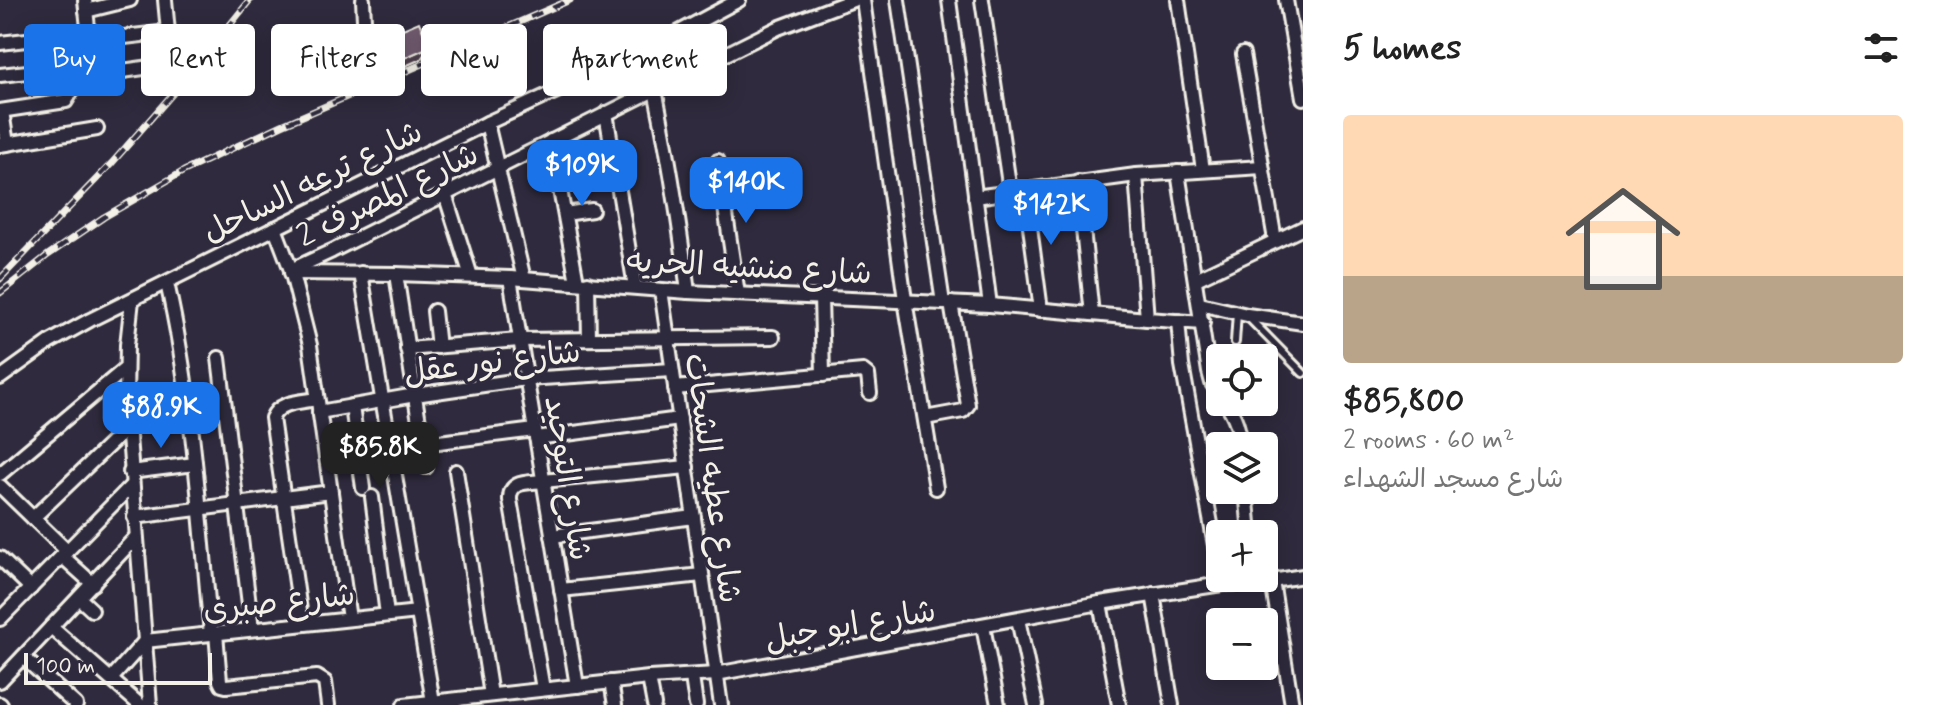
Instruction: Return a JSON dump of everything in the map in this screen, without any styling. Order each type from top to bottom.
[{"type":"street","points":[[86,5],[130,0]]},
{"type":"street","points":[[165,0],[167,24]]},
{"type":"street","points":[[363,0],[364,20]]},
{"type":"street","name":"شارع ترعه الساحل","points":[[694,24],[739,0]]},
{"type":"street","name":"شارع المصرف 2","points":[[727,53],[778,28],[853,0]]},
{"type":"street","points":[[863,0],[905,300],[936,488]]},
{"type":"street","points":[[898,0],[947,303],[968,405],[963,411],[925,418]]},
{"type":"street","points":[[949,0],[990,305]]},
{"type":"street","points":[[982,0],[1010,191]]},
{"type":"street","points":[[1178,0],[1203,170]]},
{"type":"street","points":[[1286,0],[1303,98]]},
{"type":"street","points":[[0,43],[24,41]]},
{"type":"street","points":[[1243,54],[1275,240]]},
{"type":"street","points":[[0,75],[24,72]]},
{"type":"street","points":[[69,96],[66,101],[1,111],[4,145],[97,129]]},
{"type":"street","name":"شارع ترعه الساحل","points":[[0,378],[50,342],[90,320],[546,96]]},
{"type":"street","name":"شارع المصرف 2","points":[[291,272],[639,96]]},
{"type":"street","points":[[657,96],[680,224],[688,292]]},
{"type":"street","points":[[606,113],[635,287]]},
{"type":"street","points":[[487,123],[524,279]]},
{"type":"street","points":[[551,141],[583,283],[589,339]]},
{"type":"street","points":[[718,161],[738,294]]},
{"type":"street","points":[[975,197],[1136,175],[1262,167]]},
{"type":"street","points":[[1178,172],[1206,348]]},
{"type":"street","points":[[1136,175],[1147,319]]},
{"type":"street","points":[[1078,182],[1092,314]]},
{"type":"street","points":[[1025,189],[1041,310]]},
{"type":"street","points":[[445,194],[471,276]]},
{"type":"street","points":[[565,214],[592,210]]},
{"type":"street","points":[[275,228],[291,272],[310,345],[349,619]]},
{"type":"street","points":[[1196,279],[1303,228]]},
{"type":"street","name":"شارع منشيه الحريه","points":[[291,272],[471,276],[688,292],[905,300],[1203,323]]},
{"type":"street","points":[[361,273],[418,612],[437,703]]},
{"type":"street","points":[[396,274],[426,467]]},
{"type":"street","name":"شارع التوحيد","points":[[510,278],[577,686]]},
{"type":"street","points":[[167,283],[184,366],[220,681],[222,685],[317,677],[325,682],[328,705]]},
{"type":"street","name":"شارع عطيه الشحات","points":[[661,290],[721,705]]},
{"type":"street","points":[[821,297],[823,375]]},
{"type":"street","points":[[132,300],[126,368],[127,428],[150,705]]},
{"type":"street","points":[[1200,304],[1303,323]]},
{"type":"street","points":[[434,311],[438,347]]},
{"type":"street","points":[[1178,321],[1182,365],[1210,520]]},
{"type":"street","points":[[407,349],[519,340],[773,337]]},
{"type":"street","points":[[219,358],[252,629]]},
{"type":"street","points":[[0,474],[126,368]]},
{"type":"street","name":"شارع نور عقل","points":[[302,624],[272,418],[281,406],[352,406],[526,379],[672,370]]},
{"type":"street","points":[[675,388],[863,371],[868,375],[870,393]]},
{"type":"street","points":[[352,406],[387,615]]},
{"type":"street","points":[[391,448],[680,419]]},
{"type":"street","points":[[33,518],[127,428]]},
{"type":"street","points":[[0,619],[65,553],[131,478],[195,464]]},
{"type":"street","points":[[543,689],[510,492],[513,487],[543,481],[687,467]]},
{"type":"street","points":[[456,471],[491,695]]},
{"type":"street","points":[[134,517],[331,492]]},
{"type":"street","points":[[3,494],[33,518],[93,584]]},
{"type":"street","points":[[552,536],[694,517]]},
{"type":"street","points":[[0,681],[136,537]]},
{"type":"street","points":[[0,558],[31,588]]},
{"type":"street","points":[[561,590],[702,575]]},
{"type":"street","name":"شارع ابو جبل","points":[[1278,580],[1303,576]]},
{"type":"street","name":"شارع ابو جبل","points":[[404,705],[649,678],[716,674],[1153,594],[1206,582]]},
{"type":"street","points":[[1274,592],[1292,705]]},
{"type":"street","points":[[1153,594],[1172,705]]},
{"type":"street","points":[[79,598],[92,610]]},
{"type":"street","points":[[1100,603],[1119,705]]},
{"type":"street","name":"شارع صبرى","points":[[145,641],[418,612]]},
{"type":"street","points":[[1018,619],[1036,705]]},
{"type":"street","points":[[983,626],[998,705]]},
{"type":"street","points":[[51,627],[140,705]]},
{"type":"street","points":[[111,679],[145,641]]},
{"type":"street","points":[[23,657],[76,705]]},
{"type":"street","points":[[692,677],[696,705]]},
{"type":"street","points":[[649,678],[654,705]]},
{"type":"street","points":[[611,682],[615,705]]},
{"type":"lane","points":[[1235,342],[1242,314]]},
{"type":"lane","points":[[1242,314],[1303,373]]},
{"type":"building","points":[[419,22],[421,27],[421,51],[405,58],[405,28]]},
{"type":"railway","points":[[0,279],[112,163],[250,0]]},
{"type":"railway","points":[[0,293],[104,217],[184,171],[570,0]]}]
